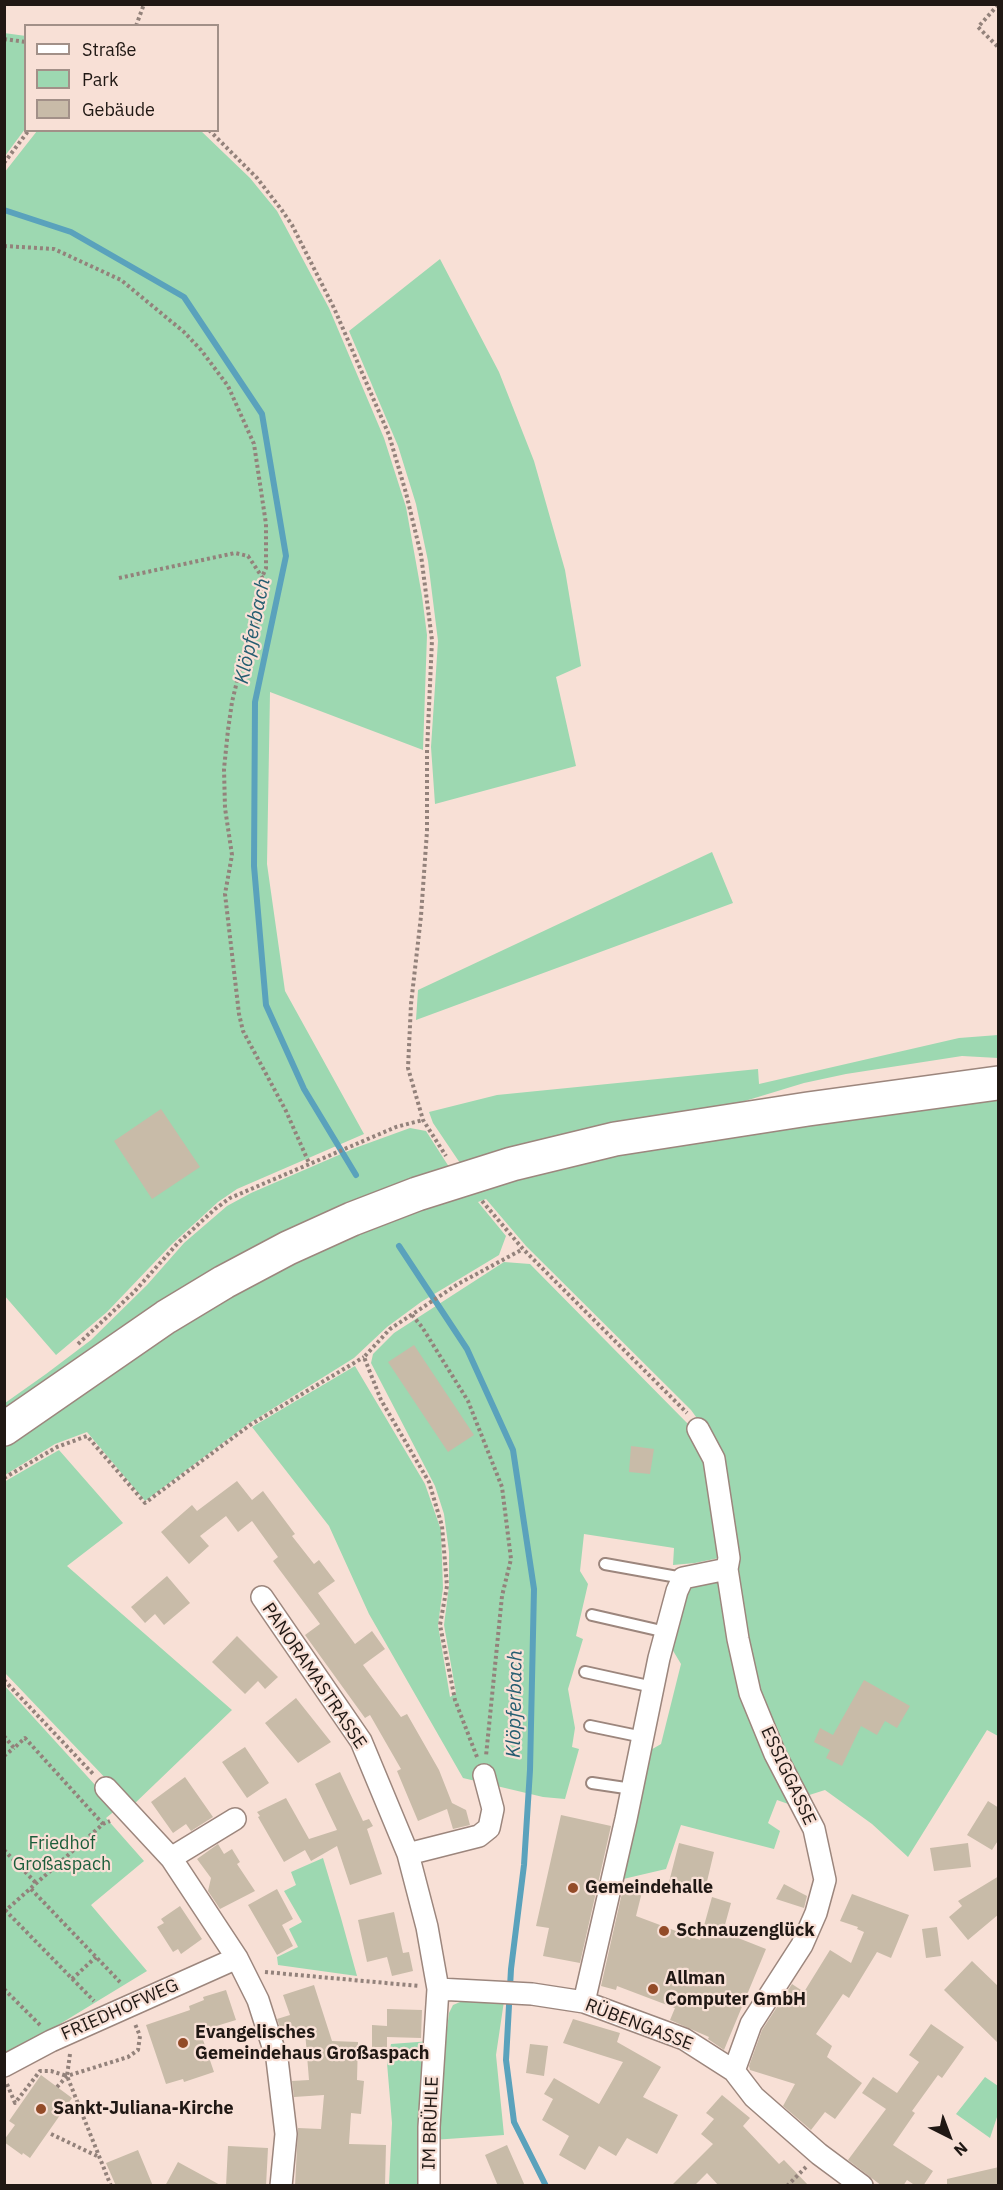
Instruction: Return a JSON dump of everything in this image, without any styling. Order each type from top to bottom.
[{"type":"main road","points":[[4,1429],[166,1317],[224,1282],[298,1243],[417,1194],[522,1161],[615,1139],[808,1109],[999,1083]]},
{"type":"street","name":"ESSIGGASSE","points":[[698,1429],[714,1460],[729,1558],[728,1569],[738,1639],[750,1693],[775,1754],[814,1829],[825,1880],[816,1913],[802,1945],[751,2024],[734,2071]]},
{"type":"street","points":[[584,2002],[653,1687],[677,1591],[683,1578],[728,1569]]},
{"type":"street","name":"PANORAMASTRASSE","points":[[262,1597],[361,1742],[408,1854],[431,1927],[438,1989]]},
{"type":"street","points":[[408,1854],[479,1836],[489,1828],[493,1809],[484,1775]]},
{"type":"street","points":[[106,1788],[171,1858],[240,1964],[258,2000],[277,2059],[285,2134],[281,2186]]},
{"type":"street","points":[[171,1858],[235,1819]]},
{"type":"street","name":"FRIEDHOFWEG","points":[[5,2073],[51,2041],[108,2015],[129,2009],[240,1964]]},
{"type":"street","name":"RÜBENGASSE","points":[[438,1989],[532,1994],[584,2002],[684,2039],[734,2071],[754,2097],[819,2154],[862,2186]]},
{"type":"street","name":"IM BRÜHLE","points":[[429,2186],[429,2127],[438,1989]]},
{"type":"lane","points":[[605,1564],[683,1578]]},
{"type":"lane","points":[[592,1616],[666,1632]]},
{"type":"lane","points":[[585,1672],[653,1687]]},
{"type":"lane","points":[[591,1726],[643,1737]]},
{"type":"lane","points":[[592,1783],[632,1789]]},
{"type":"path","points":[[137,24],[144,4]]},
{"type":"path","points":[[999,4],[978,27],[999,47]]},
{"type":"path","points":[[4,39],[24,42]]},
{"type":"path","points":[[4,163],[27,132]]},
{"type":"path","points":[[211,132],[257,178],[281,209],[292,225],[334,308],[389,435],[421,555],[432,640],[427,751],[427,831],[421,916],[411,1004],[408,1068],[423,1120],[446,1156]]},
{"type":"path","points":[[4,246],[54,249],[121,280],[184,332],[201,350],[228,386],[254,444],[266,524],[266,568],[262,578],[260,613],[240,669],[228,730],[224,769],[232,855],[225,894],[243,1031],[286,1111],[309,1163]]},
{"type":"path","points":[[118,578],[235,553],[248,556],[262,578]]},
{"type":"path","points":[[75,1347],[134,1292],[177,1243],[230,1198],[361,1141],[396,1127],[423,1120]]},
{"type":"path","points":[[482,1200],[523,1249],[687,1413],[698,1429]]},
{"type":"path","points":[[4,1478],[57,1447],[87,1436],[145,1503],[250,1425],[364,1357],[390,1329],[421,1308],[458,1284],[523,1249]]},
{"type":"path","points":[[412,1315],[422,1327],[468,1401],[502,1487],[511,1558],[502,1596],[484,1775]]},
{"type":"path","points":[[364,1357],[381,1400],[429,1482],[442,1526],[447,1586],[440,1625],[455,1700],[484,1775]]},
{"type":"path","points":[[4,1680],[106,1788]]},
{"type":"path","points":[[4,1736],[14,1748]]},
{"type":"path","points":[[4,1756],[25,1738],[103,1824],[5,1911],[108,2015]]},
{"type":"path","points":[[4,1850],[37,1884]]},
{"type":"path","points":[[31,1889],[120,1982]]},
{"type":"path","points":[[72,1979],[96,1958]]},
{"type":"path","points":[[240,1964],[438,1989]]},
{"type":"path","points":[[4,1989],[46,2032],[51,2041]]},
{"type":"path","points":[[57,2087],[67,2076],[128,2057],[138,2050],[140,2036],[129,2009]]},
{"type":"path","points":[[5,2073],[15,2103],[40,2071],[51,2071],[67,2076]]},
{"type":"path","points":[[67,2076],[111,2186]]},
{"type":"path","points":[[51,2134],[98,2156]]},
{"type":"path","points":[[787,2186],[819,2154]]},
{"type":"green space","points":[[4,33],[24,36],[24,130],[5,156]]},
{"type":"green space","points":[[36,132],[202,132],[250,178],[277,211],[329,308],[384,438],[406,507],[427,635],[423,750],[270,692],[267,864],[285,991],[364,1134],[237,1189],[218,1202],[171,1245],[107,1312],[56,1355],[4,1295],[4,173]]},
{"type":"green space","points":[[440,259],[499,372],[534,461],[565,570],[581,666],[556,677],[576,766],[435,804],[431,747],[438,641],[428,561],[416,504],[398,446],[349,331]]},
{"type":"green space","points":[[712,852],[733,903],[416,1020],[418,990]]},
{"type":"green space","points":[[998,1035],[998,1058],[962,1056],[846,1074],[804,1083],[712,1111],[462,1166],[433,1123],[429,1112],[497,1095],[758,1069],[759,1084],[959,1038]]},
{"type":"green space","points":[[998,1098],[998,1736],[987,1730],[908,1857],[872,1824],[825,1790],[803,1797],[761,1697],[748,1649],[704,1428],[691,1410],[526,1246],[486,1199],[478,1202],[506,1236],[499,1255],[421,1302],[387,1327],[354,1358],[248,1424],[145,1501],[87,1432],[55,1444],[5,1475],[5,1443],[152,1340],[341,1235],[592,1154]]},
{"type":"green space","points":[[410,1128],[426,1131],[451,1170],[5,1416],[5,1403],[91,1340],[147,1285],[184,1243],[227,1206],[251,1193],[355,1148]]},
{"type":"green space","points":[[504,1262],[530,1264],[690,1426],[710,1461],[719,1558],[673,1565],[674,1548],[584,1534],[580,1571],[588,1584],[576,1636],[583,1639],[568,1689],[575,1728],[572,1747],[579,1749],[565,1799],[543,1797],[463,1778],[369,1614],[329,1526],[252,1427],[355,1366],[425,1484],[441,1530],[443,1588],[438,1625],[450,1697],[456,1693],[444,1625],[449,1586],[449,1552],[444,1514],[435,1486],[371,1363],[373,1354],[394,1333]]},
{"type":"green space","points":[[59,1450],[123,1523],[67,1566],[232,1710],[132,1806],[5,1673],[4,1482]]},
{"type":"green space","points":[[701,1580],[718,1583],[726,1590],[794,1806],[777,1800],[768,1823],[780,1831],[774,1849],[681,1825],[666,1869],[619,1880],[649,1751],[661,1744],[681,1664],[672,1649],[685,1596],[690,1587]]},
{"type":"green space","name":"Friedhof Großaspach","points":[[4,1685],[117,1809],[106,1818],[144,1861],[91,1905],[147,1971],[50,2030],[5,2054]]},
{"type":"green space","points":[[323,1858],[357,1976],[278,1965],[277,1957],[298,1947],[289,1929],[302,1922],[284,1891],[296,1885],[291,1872]]},
{"type":"green space","points":[[465,2000],[504,2001],[496,2055],[504,2135],[433,2140],[449,2013],[453,2005]]},
{"type":"green space","points":[[431,2041],[422,2185],[389,2185],[392,2123],[387,2063],[391,2044]]},
{"type":"green space","points":[[985,2077],[998,2086],[998,2114],[990,2138],[956,2114]]},
{"type":"building","points":[[161,1109],[200,1167],[152,1199],[114,1141]]},
{"type":"building","points":[[414,1345],[474,1435],[448,1452],[388,1362]]},
{"type":"building","points":[[631,1446],[654,1449],[650,1474],[629,1472]]},
{"type":"building","points":[[237,1481],[252,1500],[263,1491],[295,1534],[292,1536],[314,1564],[319,1560],[335,1581],[318,1593],[355,1644],[372,1631],[385,1649],[363,1665],[401,1717],[407,1714],[439,1770],[452,1803],[466,1810],[470,1825],[453,1829],[447,1809],[418,1821],[397,1771],[401,1769],[370,1715],[365,1718],[305,1635],[320,1624],[273,1561],[278,1557],[252,1521],[238,1532],[226,1516],[200,1536],[209,1546],[189,1564],[161,1532],[192,1505],[197,1511]]},
{"type":"building","points":[[167,1576],[190,1603],[164,1625],[155,1614],[145,1623],[131,1607]]},
{"type":"building","points":[[237,1636],[278,1677],[265,1689],[258,1681],[245,1694],[212,1662]]},
{"type":"building","points":[[864,1680],[910,1706],[897,1728],[885,1721],[877,1735],[861,1726],[842,1766],[826,1758],[830,1750],[814,1742],[820,1728],[833,1735]]},
{"type":"building","points":[[296,1698],[331,1742],[298,1763],[265,1723]]},
{"type":"building","points":[[245,1747],[269,1783],[247,1798],[222,1762]]},
{"type":"building","points":[[340,1772],[363,1821],[369,1819],[373,1826],[367,1829],[382,1874],[350,1885],[337,1846],[311,1861],[305,1850],[284,1862],[257,1812],[286,1798],[309,1839],[337,1830],[315,1784]]},
{"type":"building","points":[[185,1777],[213,1817],[191,1831],[186,1824],[173,1833],[151,1802]]},
{"type":"building","points":[[988,1801],[999,1808],[999,1839],[992,1850],[967,1835]]},
{"type":"building","points":[[561,1815],[611,1826],[580,1963],[543,1956],[549,1928],[536,1926]]},
{"type":"building","points":[[679,1843],[714,1852],[704,1894],[668,1886]]},
{"type":"building","points":[[968,1843],[971,1867],[934,1871],[930,1848]]},
{"type":"building","points":[[218,1844],[224,1854],[232,1849],[240,1862],[237,1864],[255,1891],[220,1909],[208,1891],[211,1878],[197,1859]]},
{"type":"building","points":[[999,1876],[999,1914],[968,1940],[949,1917],[962,1906],[958,1901]]},
{"type":"building","points":[[624,1884],[643,1888],[636,1916],[700,1940],[712,1897],[731,1903],[723,1932],[766,1949],[724,2050],[708,2039],[709,2037],[670,2020],[675,2008],[617,1986],[616,1990],[601,1986]]},
{"type":"building","points":[[784,1884],[807,1896],[804,1908],[776,1899]]},
{"type":"building","points":[[277,1889],[293,1919],[282,1925],[293,1946],[277,1955],[248,1905]]},
{"type":"building","points":[[852,1894],[909,1915],[891,1958],[877,1952],[849,1998],[843,1994],[816,2034],[832,2046],[827,2057],[862,2083],[835,2119],[825,2112],[811,2130],[783,2106],[795,2084],[750,2070],[749,2066],[762,2030],[792,1984],[804,1992],[830,1950],[851,1963],[864,1932],[857,1929],[858,1927],[840,1921]]},
{"type":"building","points":[[180,1906],[202,1939],[181,1954],[178,1949],[173,1952],[157,1927],[164,1923],[161,1919]]},
{"type":"building","points":[[394,1912],[403,1953],[409,1952],[413,1971],[392,1976],[387,1957],[367,1962],[358,1920]]},
{"type":"building","points":[[937,1927],[941,1956],[926,1958],[922,1929]]},
{"type":"building","points":[[972,1961],[999,1987],[999,2044],[944,1990]]},
{"type":"building","points":[[314,1985],[332,2041],[358,2042],[357,2080],[364,2081],[361,2114],[351,2113],[349,2144],[386,2145],[385,2186],[295,2186],[298,2128],[321,2129],[324,2095],[294,2097],[292,2081],[309,2080],[305,2031],[284,2038],[277,2019],[290,2015],[283,1995]]},
{"type":"building","name":"Evangelisches Gemeindehaus Großaspach","points":[[226,1990],[236,2020],[200,2031],[214,2072],[184,2082],[183,2079],[166,2084],[146,2025],[190,2010],[189,2006],[204,2000],[203,1997]]},
{"type":"building","points":[[387,2009],[422,2010],[421,2038],[387,2037],[387,2047],[372,2047],[372,2025],[387,2026]]},
{"type":"building","points":[[573,2019],[620,2033],[617,2042],[661,2067],[643,2097],[678,2115],[657,2154],[627,2138],[616,2156],[599,2146],[585,2170],[559,2155],[569,2136],[542,2120],[553,2099],[544,2094],[554,2078],[599,2104],[623,2062],[563,2043]]},
{"type":"building","points":[[931,2024],[964,2047],[942,2078],[938,2075],[912,2111],[915,2113],[893,2145],[933,2171],[923,2186],[916,2186],[907,2180],[903,2186],[882,2186],[848,2160],[886,2109],[862,2093],[873,2077],[897,2093],[919,2062],[909,2055]]},
{"type":"building","points":[[530,2044],[548,2046],[544,2076],[526,2073]]},
{"type":"building","name":"Sankt-Juliana-Kirche","points":[[41,2075],[72,2098],[30,2158],[23,2153],[22,2155],[4,2140],[15,2125],[9,2121]]},
{"type":"building","points":[[722,2095],[750,2118],[743,2126],[779,2164],[784,2160],[809,2186],[719,2186],[707,2173],[694,2186],[671,2186],[713,2144],[701,2134],[714,2119],[706,2113]]},
{"type":"building","points":[[507,2145],[525,2186],[498,2186],[485,2155]]},
{"type":"building","points":[[228,2146],[268,2148],[266,2186],[226,2186]]},
{"type":"building","points":[[138,2150],[153,2186],[116,2186],[106,2163]]},
{"type":"building","points":[[178,2162],[222,2186],[165,2186]]},
{"type":"building","points":[[999,2167],[999,2186],[947,2186],[947,2179]]},
{"type":"waterway","name":"Klöpferbach","points":[[4,210],[71,232],[184,297],[262,414],[286,556],[255,702],[254,866],[266,1005],[304,1089],[356,1175]]},
{"type":"waterway","name":"Klöpferbach","points":[[399,1246],[467,1349],[513,1450],[534,1589],[530,1770],[524,1865],[511,1969],[506,2060],[514,2122],[546,2186]]},
{"type":"place","name":"Gemeindehalle","points":[[573,1888]]},
{"type":"place","name":"Schnauzenglück","points":[[664,1931]]},
{"type":"place","name":"Allman Computer GmbH","points":[[653,1989]]},
{"type":"place","name":"Evangelisches Gemeindehaus Großaspach","points":[[183,2043]]},
{"type":"place","name":"Sankt-Juliana-Kirche","points":[[41,2109]]}]
